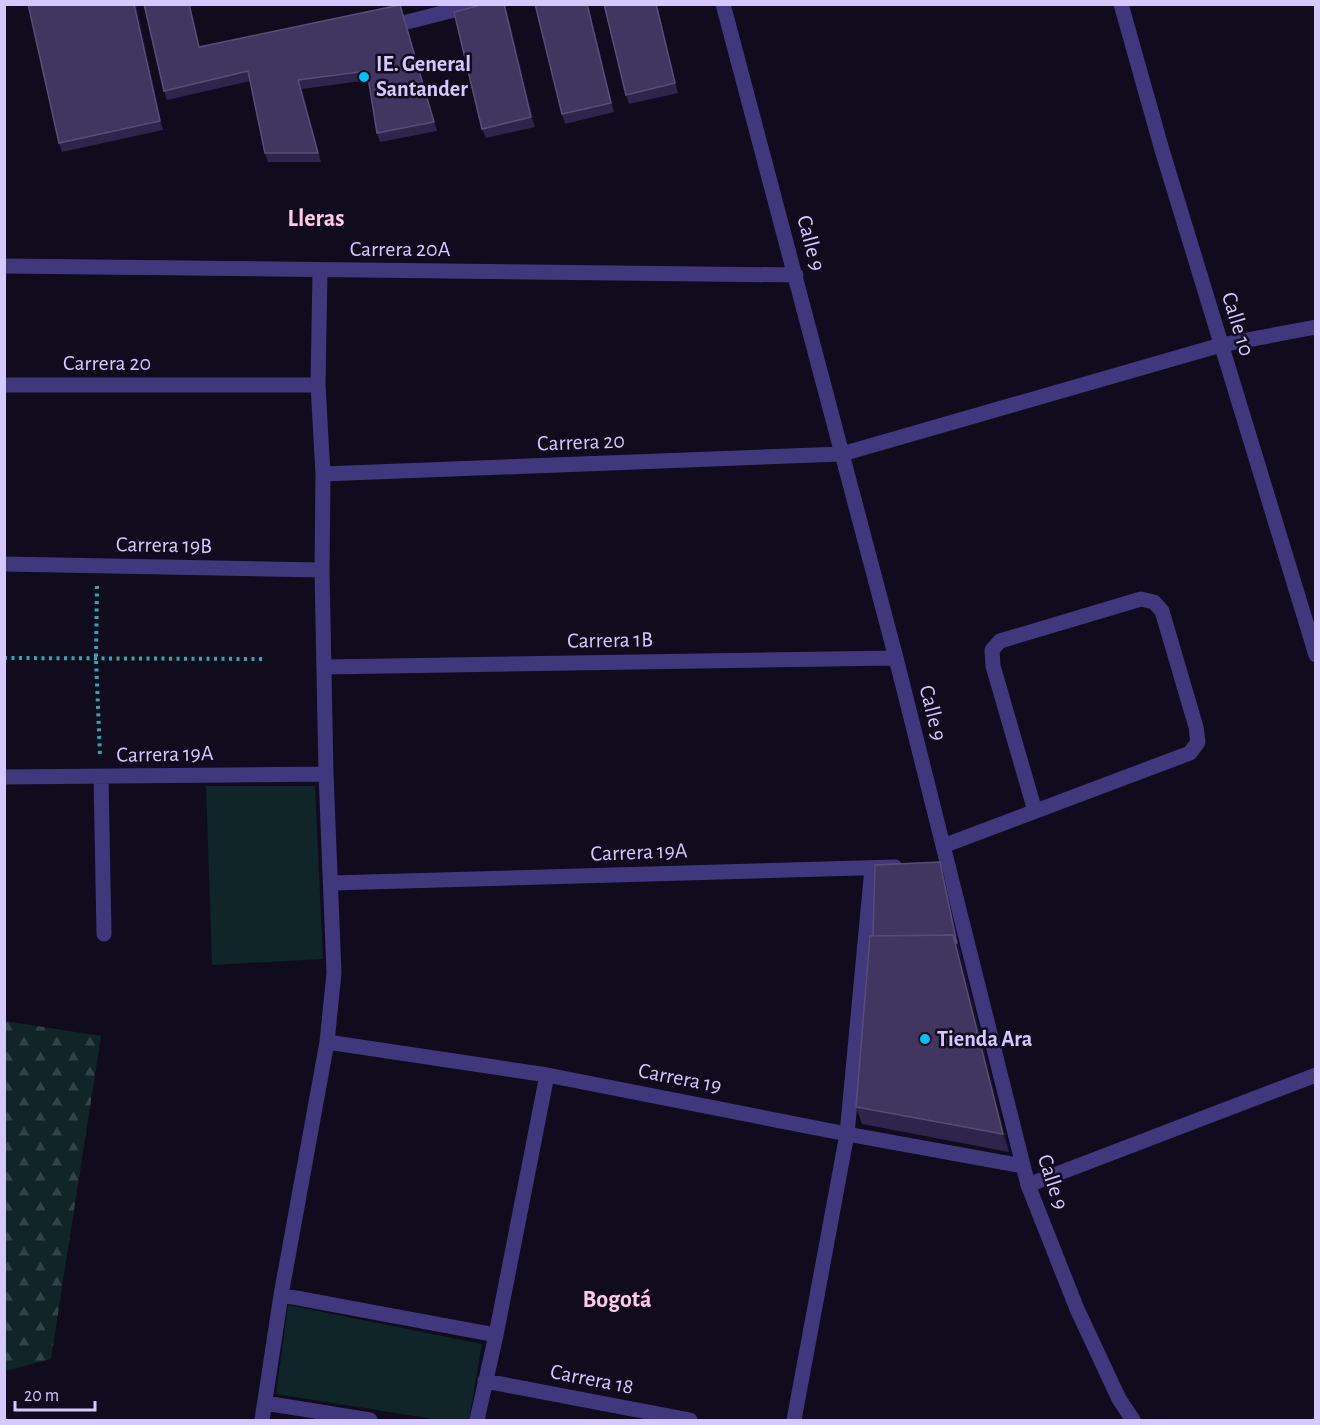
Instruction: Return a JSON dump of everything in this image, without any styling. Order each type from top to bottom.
[{"type":"street","points":[[406,22],[478,4]]},
{"type":"street","name":"Calle 9","points":[[723,4],[896,658],[943,846],[942,865],[1028,1185],[1077,1309],[1119,1399],[1133,1420]]},
{"type":"street","name":"Calle 10","points":[[1121,4],[1221,345],[1316,655]]},
{"type":"street","name":"Carrera 20A","points":[[4,266],[796,275]]},
{"type":"street","points":[[262,1420],[281,1295],[327,1042],[334,973],[326,774],[322,570],[323,474],[318,385],[320,271]]},
{"type":"street","name":"Carrera 20","points":[[323,474],[842,454],[1221,345],[1316,327]]},
{"type":"street","name":"Carrera 20","points":[[4,385],[318,385]]},
{"type":"street","name":"Carrera 19B","points":[[4,564],[322,570]]},
{"type":"street","points":[[943,846],[1035,812],[1190,753],[1198,742],[1196,727],[1162,611],[1154,602],[1141,599],[1000,641],[992,650],[993,666],[1035,812]]},
{"type":"street","name":"Carrera 1B","points":[[325,667],[896,658]]},
{"type":"street","name":"Carrera 19A","points":[[4,777],[326,774]]},
{"type":"street","points":[[100,777],[104,934]]},
{"type":"street","name":"Carrera 19A","points":[[332,883],[905,867]]},
{"type":"street","points":[[794,1420],[847,1134],[872,868]]},
{"type":"street","name":"Carrera 19","points":[[327,1042],[548,1075],[1023,1166]]},
{"type":"street","points":[[477,1420],[548,1075]]},
{"type":"street","points":[[1028,1185],[1316,1075]]},
{"type":"street","points":[[281,1295],[496,1335]]},
{"type":"street","name":"Carrera 18","points":[[485,1381],[690,1420]]},
{"type":"street","points":[[265,1403],[370,1420]]},
{"type":"path","points":[[97,566],[96,659],[100,777]]},
{"type":"path","points":[[4,658],[265,659]]},
{"type":"green space","points":[[206,786],[315,786],[323,959],[212,965]]},
{"type":"green space","points":[[5,1021],[101,1036],[51,1359],[5,1371]]},
{"type":"green space","points":[[288,1305],[482,1344],[469,1420],[439,1420],[276,1394]]},
{"type":"building","points":[[28,4],[134,4],[160,121],[59,143]]},
{"type":"building","points":[[144,4],[189,4],[199,47],[400,5],[434,122],[377,133],[367,71],[298,80],[318,153],[265,153],[248,71],[164,91]]},
{"type":"building","points":[[485,4],[504,4],[531,117],[482,129],[454,12]]},
{"type":"building","points":[[535,4],[587,4],[611,103],[562,114]]},
{"type":"building","points":[[604,4],[656,4],[675,83],[626,95]]},
{"type":"building","points":[[940,862],[957,944],[953,935],[873,936],[875,865]]},
{"type":"building","name":"Tienda Ara","points":[[953,935],[1003,1134],[856,1107],[870,936]]},
{"type":"place","name":"IE. General Santander","points":[[364,77]]},
{"type":"place","name":"Tienda Ara","points":[[925,1039]]},
{"type":"district","name":"Lleras","points":[[316,219]]},
{"type":"district","name":"Bogotá","points":[[617,1300]]}]
